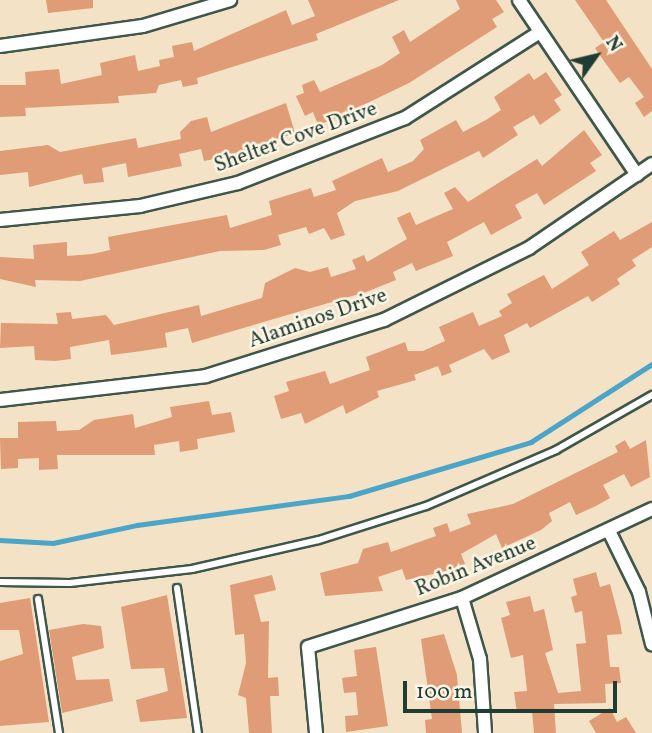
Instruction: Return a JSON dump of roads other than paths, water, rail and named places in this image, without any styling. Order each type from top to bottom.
[{"type":"street","points":[[0,46],[143,26],[230,0]]},
{"type":"street","points":[[519,0],[637,175]]},
{"type":"street","name":"Shelter Cove Drive","points":[[0,220],[140,206],[238,183],[405,118],[540,32]]},
{"type":"street","name":"Alaminos Drive","points":[[0,400],[206,376],[384,320],[528,248],[652,164]]},
{"type":"street","name":"Robin Avenue","points":[[316,733],[308,647],[461,598],[652,509]]},
{"type":"street","points":[[609,531],[639,592],[652,645]]},
{"type":"street","points":[[461,598],[480,659],[485,733]]},
{"type":"lane","points":[[0,582],[70,583],[192,569],[319,540],[426,506],[556,450],[652,395]]},
{"type":"lane","points":[[177,588],[198,733]]},
{"type":"lane","points":[[38,599],[59,733]]},
{"type":"waterway","points":[[0,540],[53,543],[137,525],[349,496],[531,442],[652,364]]}]
